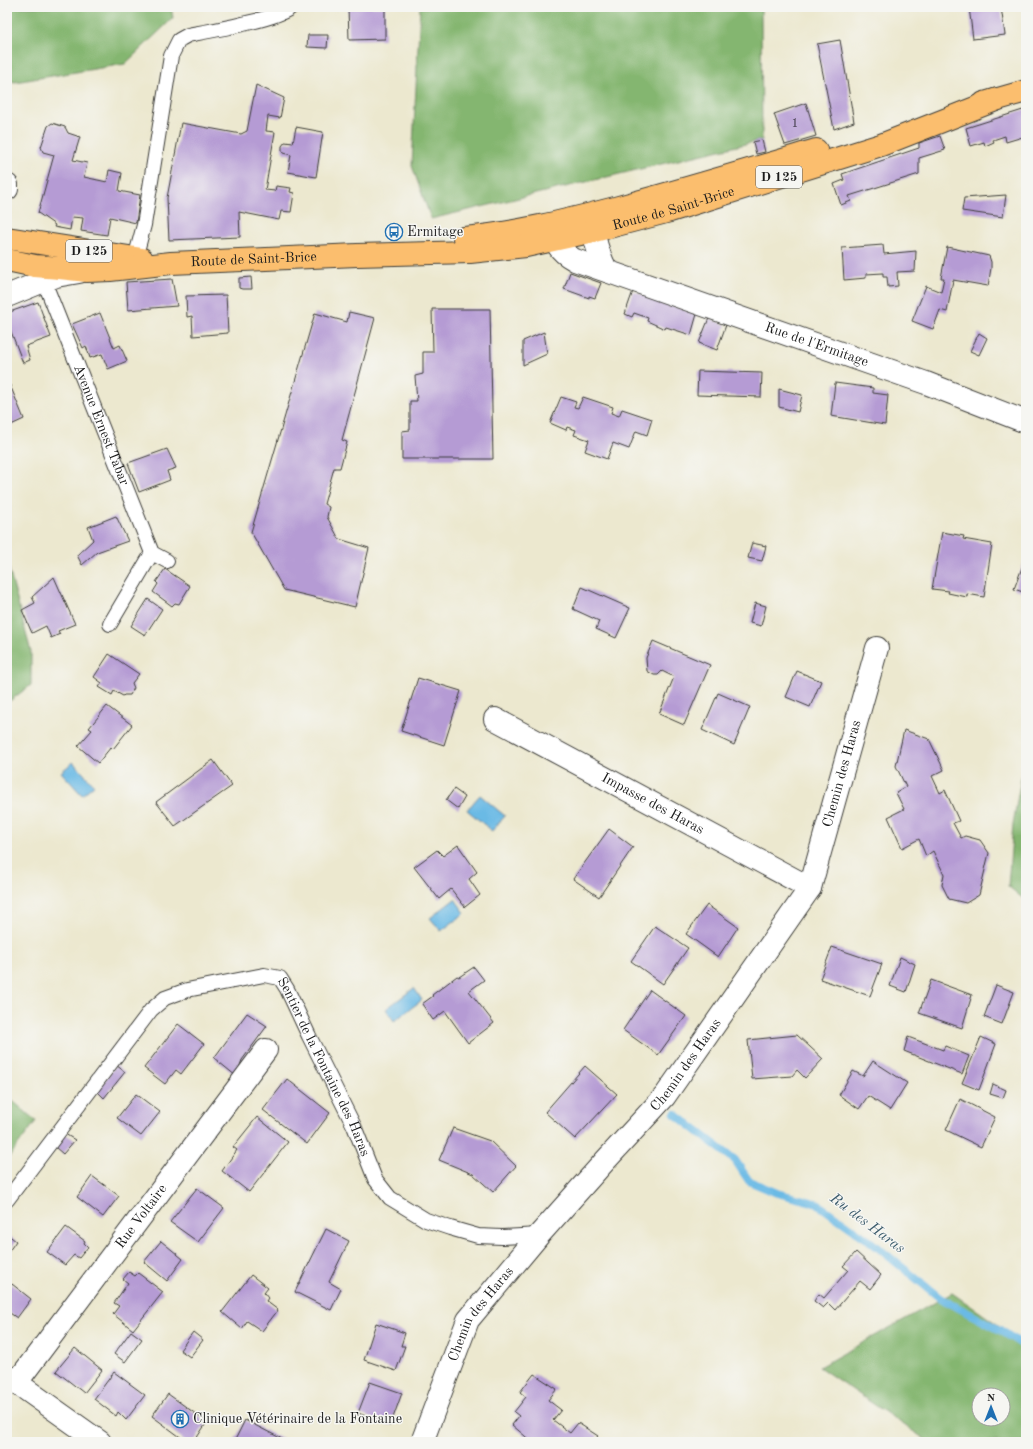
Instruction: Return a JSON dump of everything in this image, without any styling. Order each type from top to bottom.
[{"type":"main road","name":"Route de Saint-Brice","points":[[7,260],[35,266],[88,271],[134,263],[171,263],[490,250],[526,246],[553,232],[592,223],[700,185],[875,132],[1026,91]]},
{"type":"main road","name":"Route de Saint-Brice","points":[[7,238],[45,244],[134,263]]},
{"type":"street","points":[[7,184],[7,189]]},
{"type":"street","points":[[592,223],[600,259],[607,271]]},
{"type":"street","name":"Rue de l'Ermitage","points":[[553,232],[558,248],[564,254],[575,260],[926,383],[1026,422]]},
{"type":"street","points":[[7,252],[18,248],[45,244]]},
{"type":"street","points":[[7,296],[56,276],[88,271]]},
{"type":"street","name":"Chemin des Haras","points":[[422,1442],[468,1320],[539,1235],[665,1096],[810,888],[877,648]]},
{"type":"street","name":"Impasse des Haras","points":[[495,719],[810,888]]},
{"type":"street","name":"Rue Voltaire","points":[[12,1379],[266,1050]]},
{"type":"street","points":[[12,1379],[100,1442]]},
{"type":"lane","points":[[134,263],[144,225],[171,56],[179,40],[188,35],[271,17],[288,11],[291,7]]},
{"type":"lane","name":"Avenue Ernest Tabar","points":[[44,281],[152,553]]},
{"type":"lane","points":[[110,624],[152,553],[167,561]]},
{"type":"lane","name":"Sentier de la Fontaine des Haras","points":[[7,1200],[151,1010],[165,998],[186,990],[264,975],[280,978],[287,989],[354,1126],[375,1180],[390,1198],[426,1220],[478,1236],[502,1237],[539,1235]]},
{"type":"green space","points":[[7,7],[171,7],[173,18],[125,64],[15,82],[7,80]]},
{"type":"green space","points":[[420,7],[761,7],[762,140],[431,219],[412,166]]},
{"type":"green space","points":[[7,562],[31,652],[31,685],[7,703]]},
{"type":"green space","points":[[1026,749],[1026,901],[1008,886],[1013,824]]},
{"type":"green space","points":[[7,1096],[36,1121],[7,1160]]},
{"type":"green space","points":[[952,1293],[1026,1344],[1026,1442],[929,1442],[819,1367]]},
{"type":"water","points":[[73,762],[94,785],[82,795],[61,772]]},
{"type":"water","points":[[480,795],[505,816],[492,831],[467,810]]},
{"type":"water","points":[[455,899],[465,913],[441,931],[430,918]]},
{"type":"water","points":[[414,988],[422,1000],[394,1021],[386,1009]]},
{"type":"building","points":[[348,7],[385,7],[385,39],[349,40]]},
{"type":"building","points":[[969,7],[1001,7],[1005,35],[973,39]]},
{"type":"building","points":[[308,35],[328,35],[327,48],[307,47]]},
{"type":"building","points":[[840,40],[854,122],[834,129],[817,44]]},
{"type":"building","points":[[256,85],[284,98],[280,118],[268,116],[266,131],[275,132],[265,190],[275,191],[276,186],[291,188],[290,192],[294,193],[291,212],[281,211],[279,220],[239,212],[240,237],[169,240],[167,198],[181,123],[241,134],[247,131]]},
{"type":"building","points":[[806,103],[816,136],[785,145],[774,114]]},
{"type":"building","points":[[1026,109],[1026,136],[1006,142],[1005,136],[993,140],[994,142],[985,146],[984,142],[971,146],[966,128]]},
{"type":"building","points":[[52,123],[65,127],[68,133],[80,137],[73,160],[87,163],[84,177],[107,182],[109,170],[122,173],[119,191],[140,195],[136,223],[110,217],[107,235],[81,231],[83,218],[72,217],[70,230],[54,227],[55,225],[38,213],[54,155],[43,152],[41,147],[48,126]]},
{"type":"building","points":[[296,127],[323,132],[316,177],[288,172],[291,155],[284,153],[282,146],[285,142],[293,143]]},
{"type":"building","points":[[940,136],[945,150],[919,158],[919,174],[849,196],[851,201],[841,205],[834,184],[844,180],[842,174],[919,148],[919,143]]},
{"type":"building","points":[[762,140],[765,152],[756,154],[753,142]]},
{"type":"building","points":[[1006,195],[1003,217],[962,211],[964,198]]},
{"type":"building","points":[[883,245],[884,254],[916,251],[915,271],[897,272],[898,286],[888,287],[887,277],[883,277],[883,273],[866,274],[866,278],[844,280],[842,248]]},
{"type":"building","points":[[947,247],[989,256],[991,268],[988,286],[953,280],[947,312],[940,310],[933,329],[912,321],[926,286],[941,292],[944,278],[941,278]]},
{"type":"building","points":[[570,272],[601,283],[595,298],[589,296],[589,298],[564,289]]},
{"type":"building","points":[[251,277],[252,289],[239,288],[239,278]]},
{"type":"building","points":[[172,279],[177,306],[128,310],[126,282]]},
{"type":"building","points":[[633,291],[697,314],[691,335],[666,327],[665,329],[647,321],[648,318],[634,313],[632,317],[625,314]]},
{"type":"building","points":[[226,295],[228,333],[193,336],[192,316],[187,317],[186,296]]},
{"type":"building","points":[[38,302],[51,337],[26,346],[30,360],[23,363],[7,321],[7,313]]},
{"type":"building","points":[[432,309],[490,309],[493,459],[402,459],[402,431],[410,430],[410,401],[417,401],[415,376],[423,374],[423,352],[433,352]]},
{"type":"building","points":[[349,312],[375,318],[342,440],[347,442],[340,468],[334,468],[324,504],[329,507],[327,517],[339,539],[369,548],[355,607],[284,590],[251,532],[315,313],[347,322]]},
{"type":"building","points":[[100,313],[114,348],[120,345],[127,361],[108,369],[102,354],[90,358],[86,346],[83,348],[72,324]]},
{"type":"building","points":[[709,318],[726,325],[717,350],[699,343]]},
{"type":"building","points":[[544,332],[547,354],[523,365],[523,341]]},
{"type":"building","points":[[979,333],[987,338],[979,355],[970,351]]},
{"type":"building","points":[[698,371],[762,373],[761,397],[697,395]]},
{"type":"building","points":[[835,383],[873,388],[873,393],[888,395],[885,425],[831,416]]},
{"type":"building","points":[[10,385],[24,419],[11,425],[7,418],[7,386]]},
{"type":"building","points":[[779,389],[802,395],[798,412],[779,407]]},
{"type":"building","points":[[561,397],[576,402],[574,407],[578,408],[583,397],[613,407],[611,413],[619,416],[622,409],[652,419],[647,435],[636,431],[629,449],[613,443],[607,459],[585,451],[589,440],[574,435],[576,430],[567,427],[566,430],[550,423]]},
{"type":"building","points":[[167,449],[176,468],[167,471],[170,480],[139,492],[128,463]]},
{"type":"building","points":[[116,516],[128,541],[97,552],[82,565],[77,555],[93,540],[88,527]]},
{"type":"building","points":[[942,532],[964,536],[963,539],[992,544],[984,597],[967,594],[967,597],[948,593],[949,591],[932,589]]},
{"type":"building","points":[[752,543],[766,546],[762,561],[748,558]]},
{"type":"building","points":[[1026,557],[1026,593],[1014,589]]},
{"type":"building","points":[[165,569],[190,586],[179,604],[175,603],[172,606],[153,592],[158,584],[156,582]]},
{"type":"building","points":[[54,577],[75,624],[58,631],[60,634],[51,638],[46,626],[32,633],[22,610],[35,603],[32,597]]},
{"type":"building","points":[[582,587],[630,608],[616,638],[596,629],[599,621],[573,609]]},
{"type":"building","points":[[148,599],[162,609],[145,635],[131,626]]},
{"type":"building","points":[[755,603],[766,606],[761,626],[750,623]]},
{"type":"building","points":[[653,641],[710,665],[684,725],[659,714],[674,677],[662,671],[658,675],[654,675],[647,671],[646,658]]},
{"type":"building","points":[[109,654],[139,674],[132,683],[134,688],[130,695],[123,696],[114,691],[112,695],[99,687],[102,683],[94,677]]},
{"type":"building","points":[[797,671],[821,681],[810,707],[786,697]]},
{"type":"building","points":[[418,678],[461,691],[444,745],[401,731]]},
{"type":"building","points":[[718,693],[750,707],[734,745],[702,730]]},
{"type":"building","points":[[107,706],[132,725],[113,749],[111,747],[98,763],[78,746],[92,730],[89,728]]},
{"type":"building","points":[[904,730],[929,739],[944,770],[932,776],[940,793],[945,790],[959,821],[953,823],[961,838],[965,836],[980,840],[989,853],[979,895],[966,903],[949,899],[942,885],[944,874],[933,851],[926,856],[919,839],[902,848],[888,817],[904,809],[896,793],[906,787],[896,766]]},
{"type":"building","points":[[213,760],[232,786],[175,826],[156,802]]},
{"type":"building","points":[[454,789],[465,797],[458,809],[446,800]]},
{"type":"building","points":[[609,829],[633,847],[599,897],[573,879]]},
{"type":"building","points":[[458,845],[477,872],[469,879],[480,895],[465,907],[451,889],[439,899],[414,867],[437,850],[443,856]]},
{"type":"building","points":[[707,905],[738,927],[718,957],[686,934]]},
{"type":"building","points":[[655,926],[688,948],[663,984],[631,961]]},
{"type":"building","points":[[832,947],[882,964],[870,996],[820,979]]},
{"type":"building","points":[[900,957],[915,964],[906,992],[890,986]]},
{"type":"building","points":[[474,967],[484,980],[469,991],[494,1023],[468,1043],[445,1011],[433,1020],[422,1004],[457,976],[459,977]]},
{"type":"building","points":[[931,980],[972,995],[962,1028],[919,1013]]},
{"type":"building","points":[[996,985],[1014,992],[1002,1024],[984,1017]]},
{"type":"building","points":[[650,990],[686,1016],[658,1055],[623,1030]]},
{"type":"building","points":[[247,1013],[267,1026],[242,1060],[236,1076],[214,1058]]},
{"type":"building","points":[[178,1024],[204,1044],[181,1074],[176,1070],[165,1084],[144,1068]]},
{"type":"building","points":[[797,1035],[823,1059],[805,1078],[797,1070],[792,1076],[752,1079],[748,1040]]},
{"type":"building","points":[[908,1037],[943,1050],[945,1046],[969,1056],[962,1074],[904,1051]]},
{"type":"building","points":[[981,1037],[996,1044],[979,1090],[962,1083]]},
{"type":"building","points":[[873,1061],[907,1083],[890,1110],[868,1096],[859,1109],[839,1095],[853,1071],[863,1076]]},
{"type":"building","points":[[116,1065],[125,1072],[104,1098],[97,1091]]},
{"type":"building","points":[[585,1066],[617,1094],[575,1139],[545,1112]]},
{"type":"building","points":[[287,1079],[330,1113],[307,1144],[263,1110]]},
{"type":"building","points":[[993,1084],[1006,1090],[1003,1098],[990,1094]]},
{"type":"building","points":[[136,1094],[160,1112],[141,1136],[117,1118]]},
{"type":"building","points":[[960,1099],[995,1117],[981,1147],[946,1130]]},
{"type":"building","points":[[257,1117],[288,1142],[249,1192],[222,1171],[237,1150],[233,1147]]},
{"type":"building","points":[[453,1128],[490,1141],[516,1166],[493,1192],[473,1174],[439,1160]]},
{"type":"building","points":[[65,1134],[75,1140],[63,1154],[55,1147]]},
{"type":"building","points":[[92,1176],[119,1196],[103,1217],[77,1197]]},
{"type":"building","points":[[197,1188],[224,1208],[198,1242],[170,1222]]},
{"type":"building","points":[[66,1227],[85,1241],[84,1243],[88,1247],[79,1258],[74,1255],[65,1265],[47,1252]]},
{"type":"building","points":[[326,1229],[349,1241],[329,1282],[341,1289],[331,1310],[295,1292]]},
{"type":"building","points":[[7,1234],[16,1241],[9,1251],[7,1250]]},
{"type":"building","points":[[161,1241],[183,1259],[167,1281],[144,1262]]},
{"type":"building","points":[[856,1252],[881,1275],[870,1289],[860,1281],[835,1310],[828,1303],[823,1308],[814,1301],[819,1294],[824,1298],[848,1270],[843,1266]]},
{"type":"building","points":[[129,1272],[135,1276],[138,1273],[163,1292],[133,1330],[113,1314],[119,1306],[114,1303],[128,1283],[123,1279]]},
{"type":"building","points":[[251,1275],[268,1288],[264,1293],[268,1298],[266,1301],[278,1310],[262,1331],[247,1321],[242,1329],[222,1312]]},
{"type":"building","points":[[12,1284],[31,1299],[17,1318],[7,1311],[7,1290]]},
{"type":"building","points":[[376,1323],[405,1333],[401,1346],[405,1346],[396,1371],[364,1360]]},
{"type":"building","points":[[131,1331],[142,1339],[125,1362],[114,1354]]},
{"type":"building","points":[[193,1332],[203,1340],[190,1357],[180,1350]]},
{"type":"building","points":[[75,1348],[102,1370],[84,1393],[56,1371]]},
{"type":"building","points":[[114,1372],[145,1395],[126,1420],[118,1412],[116,1416],[94,1399]]},
{"type":"building","points":[[534,1374],[557,1389],[548,1400],[561,1410],[553,1420],[570,1433],[578,1423],[598,1436],[593,1442],[532,1442],[512,1425],[519,1416],[514,1412],[526,1397],[520,1392]]},
{"type":"building","points":[[370,1382],[402,1393],[390,1426],[358,1413]]},
{"type":"building","name":"Clinique Vétérinaire de la Fontaine","points":[[168,1394],[207,1422],[194,1442],[187,1442],[152,1416]]},
{"type":"building","points":[[245,1420],[288,1442],[234,1442]]},
{"type":"waterway","name":"Ru des Haras","points":[[675,1114],[735,1160],[749,1181],[777,1193],[816,1203],[871,1242],[940,1298],[1000,1330],[1026,1347]]},
{"type":"place","name":"Ermitage","points":[[394,232]]},
{"type":"place","name":"Clinique Vétérinaire de la Fontaine","points":[[180,1419]]}]
